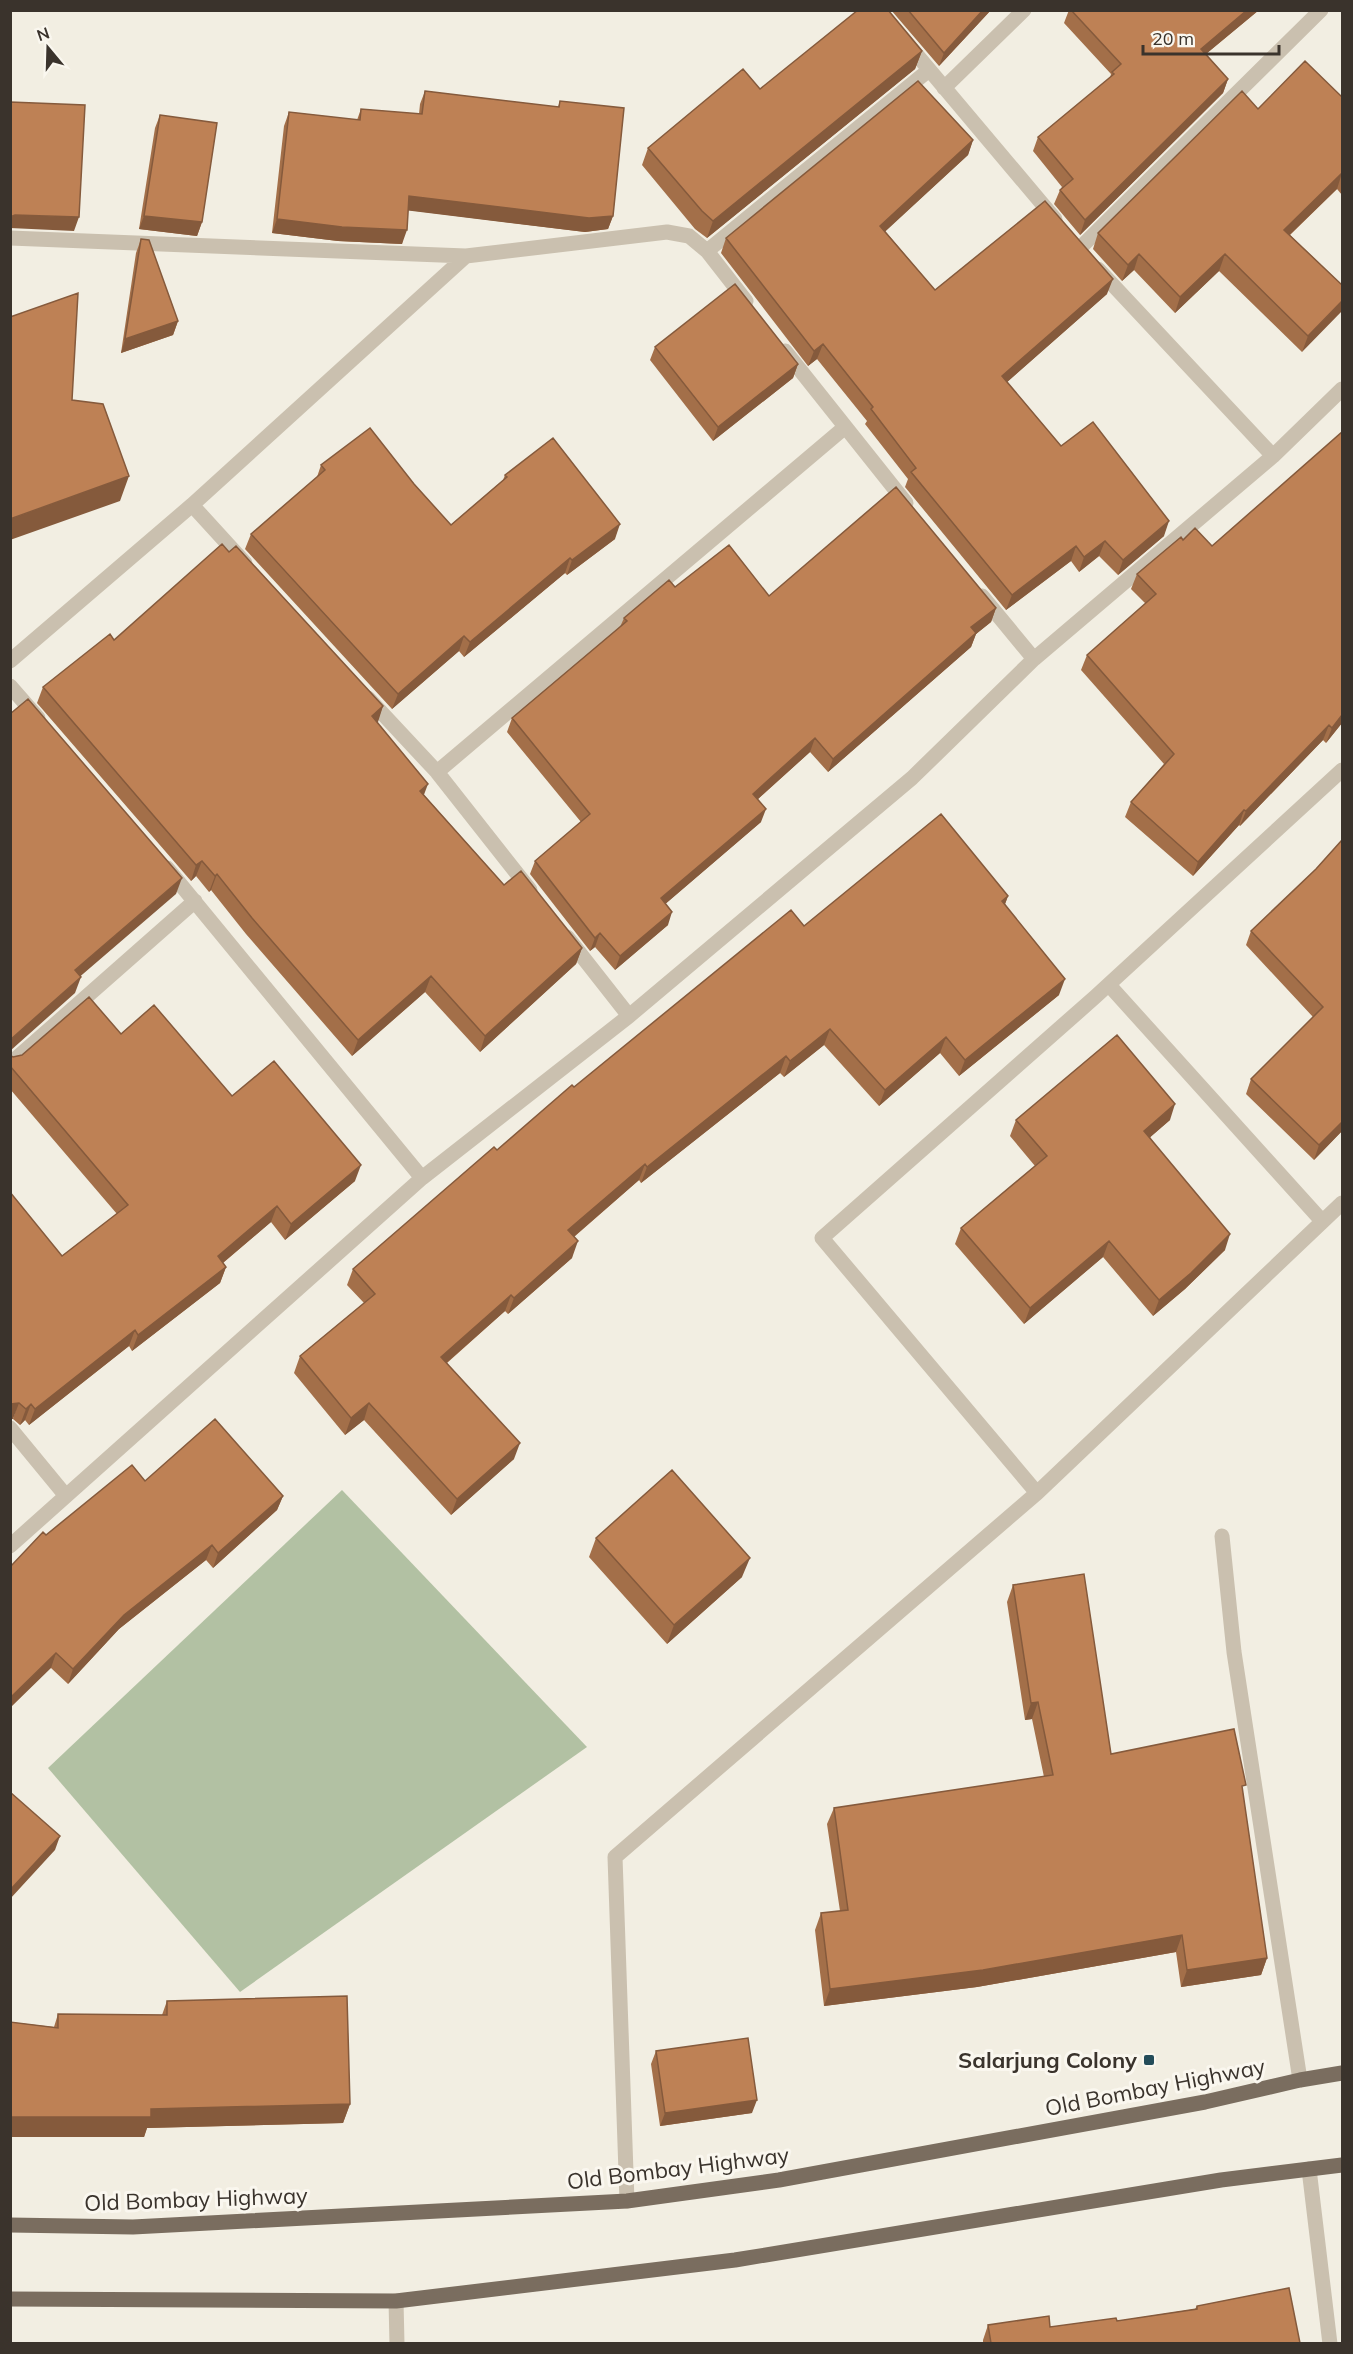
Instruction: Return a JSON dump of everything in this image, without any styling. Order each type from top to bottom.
[{"type":"main road","name":"Old Bombay Highway","points":[[10,2225],[133,2227],[627,2201],[779,2180],[1205,2102],[1300,2080],[1342,2073]]},
{"type":"main road","points":[[10,2299],[396,2301],[735,2260],[1221,2180],[1342,2165]]},
{"type":"street","points":[[879,10],[1072,240],[1273,456]]},
{"type":"street","points":[[944,88],[1024,10]]},
{"type":"street","points":[[1072,240],[1321,10]]},
{"type":"street","points":[[707,250],[929,70]]},
{"type":"street","points":[[10,238],[466,256],[667,232],[688,236],[707,250],[758,316]]},
{"type":"street","points":[[10,661],[192,505],[466,256]]},
{"type":"street","points":[[779,344],[912,511]]},
{"type":"street","points":[[10,1546],[422,1178],[629,1016],[912,778],[1034,659],[1273,456],[1342,389]]},
{"type":"street","points":[[436,772],[844,428]]},
{"type":"street","points":[[192,505],[255,574]]},
{"type":"street","points":[[973,585],[1034,659]]},
{"type":"street","points":[[10,686],[49,731]]},
{"type":"street","points":[[358,686],[436,772],[540,903]]},
{"type":"street","points":[[1037,1493],[822,1238],[1109,985],[1342,770]]},
{"type":"street","points":[[156,856],[422,1178]]},
{"type":"street","points":[[10,1064],[195,901]]},
{"type":"street","points":[[555,922],[629,1016]]},
{"type":"street","points":[[1109,985],[1322,1221]]},
{"type":"street","points":[[627,2201],[615,1857],[1037,1493],[1342,1203]]},
{"type":"street","points":[[10,1428],[66,1496]]},
{"type":"street","points":[[1222,1536],[1234,1652],[1300,2080]]},
{"type":"street","points":[[1309,2169],[1330,2343]]},
{"type":"street","points":[[396,2301],[397,2343]]},
{"type":"green space","points":[[342,1490],[587,1747],[240,1992],[48,1768]]},
{"type":"building","points":[[858,10],[888,10],[922,51],[713,221],[648,148],[743,69],[760,89]]},
{"type":"building","points":[[908,10],[983,10],[944,53]]},
{"type":"building","points":[[1071,10],[1247,10],[1201,49],[1228,79],[1085,220],[1060,190],[1073,179],[1038,137],[1114,74],[1112,72],[1121,64]]},
{"type":"building","points":[[1305,61],[1342,97],[1342,173],[1284,230],[1342,285],[1342,301],[1308,336],[1225,254],[1180,297],[1139,254],[1128,265],[1098,233],[1242,91],[1258,109]]},
{"type":"building","points":[[918,81],[973,140],[880,226],[935,290],[1045,201],[1113,279],[1002,376],[1061,446],[1093,422],[1169,521],[1123,560],[1105,541],[1084,557],[1076,546],[1012,595],[911,472],[916,468],[871,409],[873,407],[823,344],[814,351],[726,238]]},
{"type":"building","points":[[425,91],[559,107],[560,101],[624,108],[613,216],[589,218],[409,196],[407,230],[342,227],[277,219],[289,112],[360,120],[361,109],[422,114]]},
{"type":"building","points":[[10,102],[85,105],[79,217],[15,215],[10,217]]},
{"type":"building","points":[[160,115],[217,123],[202,222],[144,216]]},
{"type":"building","points":[[141,239],[149,240],[178,321],[125,339]]},
{"type":"building","points":[[735,284],[798,364],[718,427],[655,347]]},
{"type":"building","points":[[78,293],[72,400],[103,404],[129,476],[10,519],[10,317]]},
{"type":"building","points":[[370,428],[414,484],[451,525],[507,477],[505,475],[553,438],[620,524],[572,560],[570,558],[470,642],[464,636],[398,694],[251,534],[325,470],[321,465]]},
{"type":"building","points":[[1342,432],[1342,715],[1332,728],[1329,725],[1246,811],[1244,810],[1198,862],[1131,802],[1174,754],[1087,655],[1156,594],[1137,574],[1181,537],[1183,540],[1195,528],[1212,546]]},
{"type":"building","points":[[896,487],[996,608],[971,627],[976,633],[833,759],[815,738],[753,794],[766,809],[661,898],[672,912],[620,956],[600,933],[595,938],[535,861],[590,814],[512,718],[627,621],[624,618],[669,580],[675,587],[729,545],[769,596]]},
{"type":"building","points":[[222,544],[229,552],[236,546],[383,706],[372,716],[428,784],[420,791],[504,885],[521,871],[582,948],[485,1036],[431,976],[358,1040],[252,918],[217,874],[215,876],[202,861],[196,865],[43,687],[110,634],[114,640]]},
{"type":"building","points":[[28,699],[182,878],[75,970],[81,977],[10,1040],[10,714]]},
{"type":"building","points":[[941,814],[1008,896],[1002,901],[1065,979],[965,1060],[946,1037],[885,1090],[830,1029],[790,1061],[786,1056],[647,1167],[645,1164],[568,1230],[578,1241],[514,1298],[511,1295],[441,1357],[520,1443],[457,1499],[369,1403],[351,1418],[300,1356],[375,1294],[353,1269],[494,1147],[497,1150],[572,1085],[574,1087],[791,910],[804,926]]},
{"type":"building","points":[[1342,840],[1342,1122],[1319,1145],[1251,1079],[1323,1007],[1251,931],[1316,869]]},
{"type":"building","points":[[89,997],[121,1034],[154,1005],[232,1096],[274,1061],[361,1165],[291,1224],[277,1206],[218,1256],[226,1267],[138,1335],[135,1330],[35,1409],[31,1404],[26,1409],[19,1403],[10,1404],[10,1192],[62,1256],[128,1205],[10,1066],[10,1055],[13,1057],[22,1055]]},
{"type":"building","points":[[1117,1035],[1175,1104],[1144,1131],[1230,1234],[1191,1273],[1159,1300],[1109,1241],[1030,1308],[961,1228],[1047,1156],[1016,1120]]},
{"type":"building","points":[[215,1419],[283,1496],[218,1553],[212,1545],[124,1615],[73,1669],[56,1653],[10,1698],[10,1567],[43,1532],[46,1535],[132,1465],[145,1481]]},
{"type":"building","points":[[672,1470],[750,1558],[674,1625],[596,1538]]},
{"type":"building","points":[[1084,1574],[1111,1754],[1234,1729],[1246,1785],[1242,1786],[1267,1958],[1187,1970],[1182,1935],[983,1970],[830,1989],[821,1913],[848,1910],[834,1808],[1053,1775],[1038,1702],[1031,1703],[1013,1585]]},
{"type":"building","points":[[10,1792],[60,1836],[10,1890]]},
{"type":"building","points":[[347,1996],[350,2104],[151,2109],[151,2117],[10,2117],[10,2022],[58,2028],[58,2014],[167,2015],[167,2001]]},
{"type":"building","points":[[748,2038],[757,2100],[665,2113],[656,2051]]},
{"type":"building","points":[[1289,2288],[1300,2343],[991,2343],[988,2325],[1049,2316],[1050,2327],[1116,2318],[1117,2321],[1197,2309],[1197,2306]]},
{"type":"place","name":"Salarjung Colony","points":[[1149,2060]]}]
